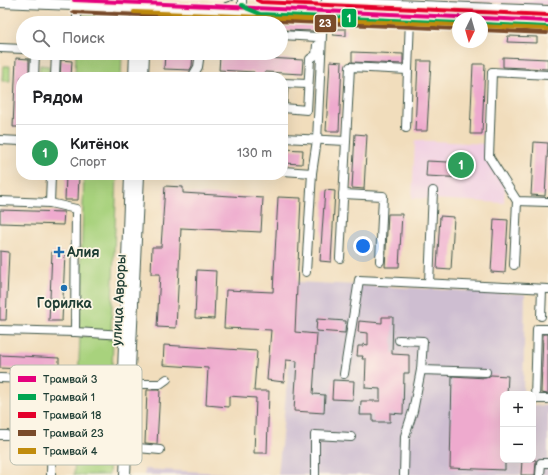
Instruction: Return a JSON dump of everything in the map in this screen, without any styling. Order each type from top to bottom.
[{"type":"main road","points":[[271,0],[376,2],[548,11]]},
{"type":"main road","points":[[0,2],[77,5],[142,4],[201,10],[452,21]]},
{"type":"main road","points":[[138,16],[142,4]]},
{"type":"main road","points":[[142,4],[144,16]]},
{"type":"main road","points":[[488,22],[548,24]]},
{"type":"main road","points":[[134,72],[135,60]]},
{"type":"main road","points":[[143,72],[144,60]]},
{"type":"main road","name":"улица Авроры","points":[[131,365],[140,220],[138,180]]},
{"type":"main road","name":"улица Авроры","points":[[123,365],[124,335],[138,180]]},
{"type":"main road","name":"улица Авроры","points":[[119,465],[119,475]]},
{"type":"main road","name":"улица Авроры","points":[[126,465],[126,475]]},
{"type":"street","points":[[242,0],[242,12]]},
{"type":"street","points":[[285,14],[286,0]]},
{"type":"street","points":[[375,17],[376,2]]},
{"type":"street","points":[[77,5],[77,16]]},
{"type":"street","points":[[201,10],[201,16]]},
{"type":"street","points":[[288,108],[307,110],[310,59],[316,55],[323,15]]},
{"type":"street","points":[[406,128],[410,19]]},
{"type":"street","points":[[288,35],[320,37]]},
{"type":"street","points":[[306,272],[312,173],[317,140],[320,37]]},
{"type":"street","points":[[0,48],[16,49]]},
{"type":"street","points":[[34,72],[35,60]]},
{"type":"street","points":[[55,72],[56,60]]},
{"type":"street","points":[[195,72],[198,67],[199,60]]},
{"type":"street","points":[[340,258],[350,68],[408,70]]},
{"type":"street","points":[[514,265],[517,201],[489,157],[492,72],[548,75]]},
{"type":"street","points":[[288,83],[308,84]]},
{"type":"street","points":[[288,138],[346,141]]},
{"type":"street","points":[[0,140],[16,141]]},
{"type":"street","points":[[288,171],[312,173]]},
{"type":"street","points":[[50,203],[51,180]]},
{"type":"street","points":[[429,283],[433,191]]},
{"type":"street","points":[[343,194],[383,196],[380,261]]},
{"type":"street","points":[[0,201],[50,203],[76,209],[75,332]]},
{"type":"street","points":[[517,201],[548,202]]},
{"type":"street","points":[[344,374],[359,280],[545,289],[541,316]]},
{"type":"street","points":[[548,329],[537,329],[535,399],[548,399]]},
{"type":"street","points":[[0,330],[124,335]]},
{"type":"street","points":[[399,340],[423,341],[421,370],[413,411],[405,436],[404,475]]},
{"type":"street","points":[[421,370],[486,372]]},
{"type":"street","points":[[0,378],[10,378]]},
{"type":"street","points":[[142,384],[160,384],[167,379]]},
{"type":"street","points":[[315,475],[315,435],[351,437]]},
{"type":"street","points":[[142,448],[160,450]]},
{"type":"street","points":[[540,475],[541,463],[548,464]]},
{"type":"street","points":[[51,465],[51,475]]},
{"type":"shaded area","points":[[439,0],[548,0],[548,5]]},
{"type":"shaded area","points":[[415,140],[486,144],[505,188],[504,203],[412,198]]},
{"type":"shaded area","points":[[297,282],[525,294],[523,391],[500,391],[500,463],[536,463],[536,405],[548,406],[548,475],[278,475]]},
{"type":"shaded area","points":[[144,469],[263,475],[144,475]]},
{"type":"green space","points":[[79,14],[108,16],[79,16]]},
{"type":"green space","points":[[76,60],[122,60],[121,72],[75,72]]},
{"type":"green space","points":[[40,65],[49,66],[49,72],[39,72]]},
{"type":"green space","points":[[3,66],[10,66],[10,81],[2,81]]},
{"type":"green space","points":[[84,180],[117,180],[111,333],[79,332]]},
{"type":"green space","points":[[80,336],[113,338],[112,365],[79,365]]},
{"type":"green space","points":[[74,465],[109,465],[109,475],[74,475]]},
{"type":"building","points":[[288,24],[314,25],[314,31],[288,30]]},
{"type":"building","points":[[333,29],[346,29],[346,36],[333,35]]},
{"type":"building","points":[[508,36],[537,37],[537,43],[507,42]]},
{"type":"building","points":[[352,52],[403,54],[403,64],[352,62]]},
{"type":"building","points":[[503,57],[548,59],[548,69],[503,67]]},
{"type":"building","points":[[16,58],[16,60],[29,60],[29,72],[16,72],[16,127],[13,127]]},
{"type":"building","points":[[61,60],[72,61],[71,72],[60,72]]},
{"type":"building","points":[[165,60],[192,60],[190,70],[164,69]]},
{"type":"building","points":[[220,60],[303,60],[302,74],[288,73],[288,72],[219,70]]},
{"type":"building","points":[[330,61],[342,62],[339,131],[326,131]]},
{"type":"building","points":[[418,61],[431,61],[427,131],[415,131]]},
{"type":"building","points":[[473,64],[485,64],[482,134],[470,134]]},
{"type":"building","points":[[355,134],[367,135],[364,189],[352,188]]},
{"type":"building","points":[[534,142],[548,143],[545,196],[531,195]]},
{"type":"building","points":[[288,149],[303,150],[302,164],[288,163]]},
{"type":"building","points":[[427,161],[468,163],[467,178],[426,176]]},
{"type":"building","points":[[66,180],[79,180],[78,200],[65,200]]},
{"type":"building","points":[[165,186],[183,187],[183,193],[263,198],[261,232],[181,228],[176,328],[157,327],[160,274],[151,274],[152,247],[161,247]]},
{"type":"building","points":[[325,190],[335,191],[331,262],[320,261]]},
{"type":"building","points":[[278,197],[301,198],[295,332],[317,334],[313,394],[325,395],[324,413],[294,411],[297,361],[286,360],[284,382],[267,380],[271,330],[224,328],[226,290],[273,292]]},
{"type":"building","points":[[0,210],[64,212],[63,225],[0,223]]},
{"type":"building","points":[[388,214],[402,214],[399,267],[385,267]]},
{"type":"building","points":[[440,216],[454,217],[451,270],[437,269]]},
{"type":"building","points":[[494,219],[508,220],[505,273],[491,272]]},
{"type":"building","points":[[0,251],[9,252],[6,320],[0,320]]},
{"type":"building","points":[[52,252],[65,253],[62,321],[49,321]]},
{"type":"building","points":[[197,270],[216,271],[214,319],[195,318]]},
{"type":"building","points":[[382,317],[393,317],[392,354],[409,355],[409,373],[404,373],[403,414],[390,413],[390,422],[373,422],[373,415],[360,415],[361,401],[380,401],[380,389],[365,388],[366,359],[362,359],[363,356],[357,356],[358,346],[363,346],[363,344],[368,345],[368,333],[358,332],[359,321],[382,323]]},
{"type":"building","points":[[317,319],[346,321],[345,333],[316,331]]},
{"type":"building","points":[[543,334],[548,334],[548,394],[541,393]]},
{"type":"building","points":[[164,345],[257,351],[254,391],[269,391],[267,453],[254,453],[256,398],[229,396],[229,407],[206,405],[208,368],[163,365]]},
{"type":"building","points":[[0,355],[59,358],[59,365],[10,365],[10,369],[0,368]]},
{"type":"building","points":[[491,375],[508,376],[507,391],[500,391],[500,463],[505,463],[505,470],[450,468],[452,376],[486,378]]},
{"type":"building","points":[[333,380],[354,381],[353,400],[332,399]]},
{"type":"building","points":[[147,390],[160,390],[157,444],[145,443]]},
{"type":"building","points":[[522,463],[536,463],[535,475],[521,475]]},
{"type":"tram line","name":"3","points":[[74,0],[452,17]]},
{"type":"tram line","points":[[224,3],[233,0]]},
{"type":"tram line","name":"18","points":[[257,0],[261,2],[548,15]]},
{"type":"tram line","points":[[307,10],[314,7],[322,0]]},
{"type":"tram line","name":"1","points":[[242,5],[260,14],[452,23]]},
{"type":"tram line","name":"23","points":[[73,12],[164,16]]},
{"type":"tram line","name":"4","points":[[134,12],[234,16]]},
{"type":"tram line","name":"4","points":[[288,18],[452,25]]},
{"type":"tram line","name":"3","points":[[488,18],[548,21]]},
{"type":"tram line","name":"23","points":[[288,21],[452,29]]},
{"type":"tram line","name":"1","points":[[488,24],[548,27]]},
{"type":"tram line","name":"4","points":[[488,26],[548,29]]},
{"type":"tram line","name":"23","points":[[488,30],[547,33]]},
{"type":"place","name":"Китёнок","points":[[461,165]]},
{"type":"place","name":"Алия","points":[[59,252]]},
{"type":"place","name":"Горилка","points":[[64,288]]}]
